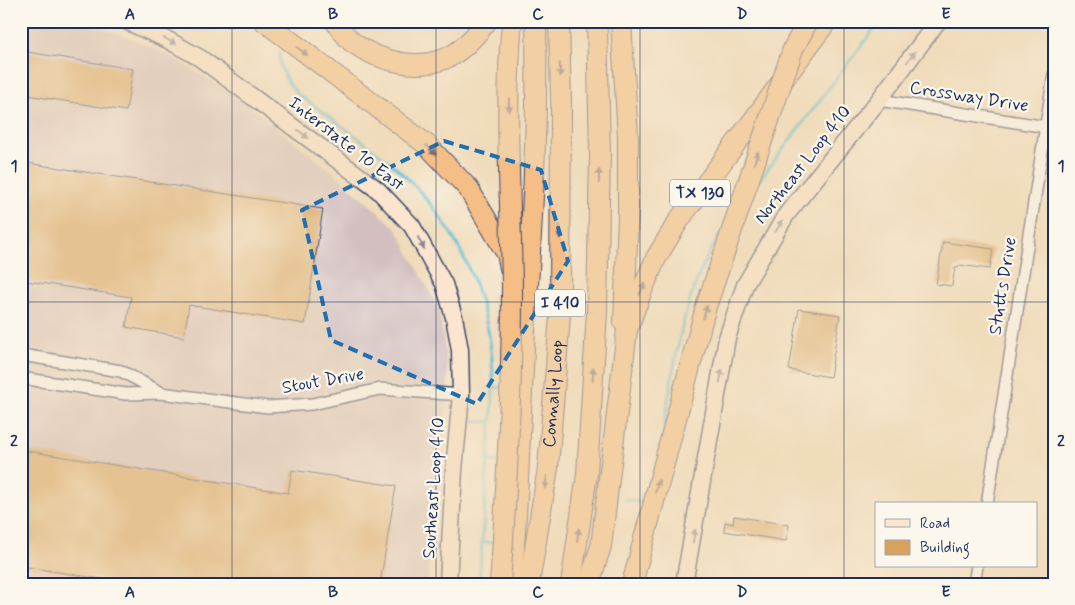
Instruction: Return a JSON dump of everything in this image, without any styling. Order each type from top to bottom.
[{"type":"highway","points":[[264,21],[427,145],[468,188],[507,254],[525,331]]},
{"type":"highway","points":[[335,21],[351,41],[376,56],[404,64],[432,63],[451,56],[467,44],[487,21]]},
{"type":"highway","name":"I 410","points":[[500,584],[510,436],[512,289],[508,178],[509,54],[512,21]]},
{"type":"highway","points":[[511,584],[525,331],[532,244],[537,91],[536,21]]},
{"type":"highway","name":"Connally Loop","points":[[529,584],[548,468],[560,314],[559,21]]},
{"type":"highway","name":"Connally Loop","points":[[571,584],[587,474],[597,312],[600,154],[597,21]]},
{"type":"highway","points":[[621,21],[628,137],[628,204],[622,388]]},
{"type":"highway","points":[[632,584],[705,310],[793,48],[808,21]]},
{"type":"highway","name":"TX 130","points":[[589,584],[601,546],[622,388],[627,330],[656,258],[679,220],[827,21]]},
{"type":"main road","name":"Interstate 10 East","points":[[126,21],[168,40],[200,58],[378,190],[412,226],[444,284],[454,317],[460,350],[461,395]]},
{"type":"main road","name":"Northeast Loop 410","points":[[684,584],[727,338],[745,285],[786,215],[879,100],[938,21]]},
{"type":"main road","name":"Southeast Loop 410","points":[[448,584],[454,470],[461,395]]},
{"type":"street","name":"Stutts Drive","points":[[987,502],[1050,127],[1054,74]]},
{"type":"street","name":"Crossway Drive","points":[[879,100],[1050,127]]},
{"type":"street","name":"Stout Drive","points":[[21,355],[121,371],[161,393]]},
{"type":"street","name":"Stout Drive","points":[[21,378],[126,394],[161,393],[268,407],[312,404],[380,389],[461,395]]},
{"type":"street","points":[[974,584],[977,568]]},
{"type":"highlighted area","points":[[444,141],[541,170],[568,261],[477,404],[331,340],[302,210]]},
{"type":"shaded area","points":[[21,21],[68,21],[88,24],[124,35],[170,56],[232,93],[335,174],[396,228],[439,309],[447,365],[448,390],[427,584],[21,584]]},
{"type":"building","points":[[21,51],[133,69],[126,111],[21,94]]},
{"type":"building","points":[[21,162],[323,209],[305,324],[189,305],[184,337],[126,327],[131,297],[21,280]]},
{"type":"building","points":[[943,242],[993,249],[990,269],[959,265],[958,268],[955,268],[952,286],[936,284]]},
{"type":"building","points":[[799,309],[840,315],[830,377],[789,370]]},
{"type":"building","points":[[21,450],[288,493],[292,470],[396,486],[380,584],[133,584],[21,566]]},
{"type":"building","points":[[734,516],[789,525],[786,541],[724,531],[725,522],[733,524]]},
{"type":"waterway","points":[[758,182],[880,21]]},
{"type":"waterway","points":[[279,52],[284,75],[298,94],[385,158],[430,203],[446,226],[472,277],[488,331],[493,388],[479,584]]},
{"type":"waterway","points":[[664,427],[672,376],[689,301],[698,277],[722,231]]},
{"type":"waterway","points":[[493,387],[505,388]]},
{"type":"waterway","points":[[466,420],[490,422]]},
{"type":"waterway","points":[[488,461],[500,462]]},
{"type":"waterway","points":[[624,499],[645,503]]},
{"type":"waterway","points":[[483,542],[496,543]]}]
